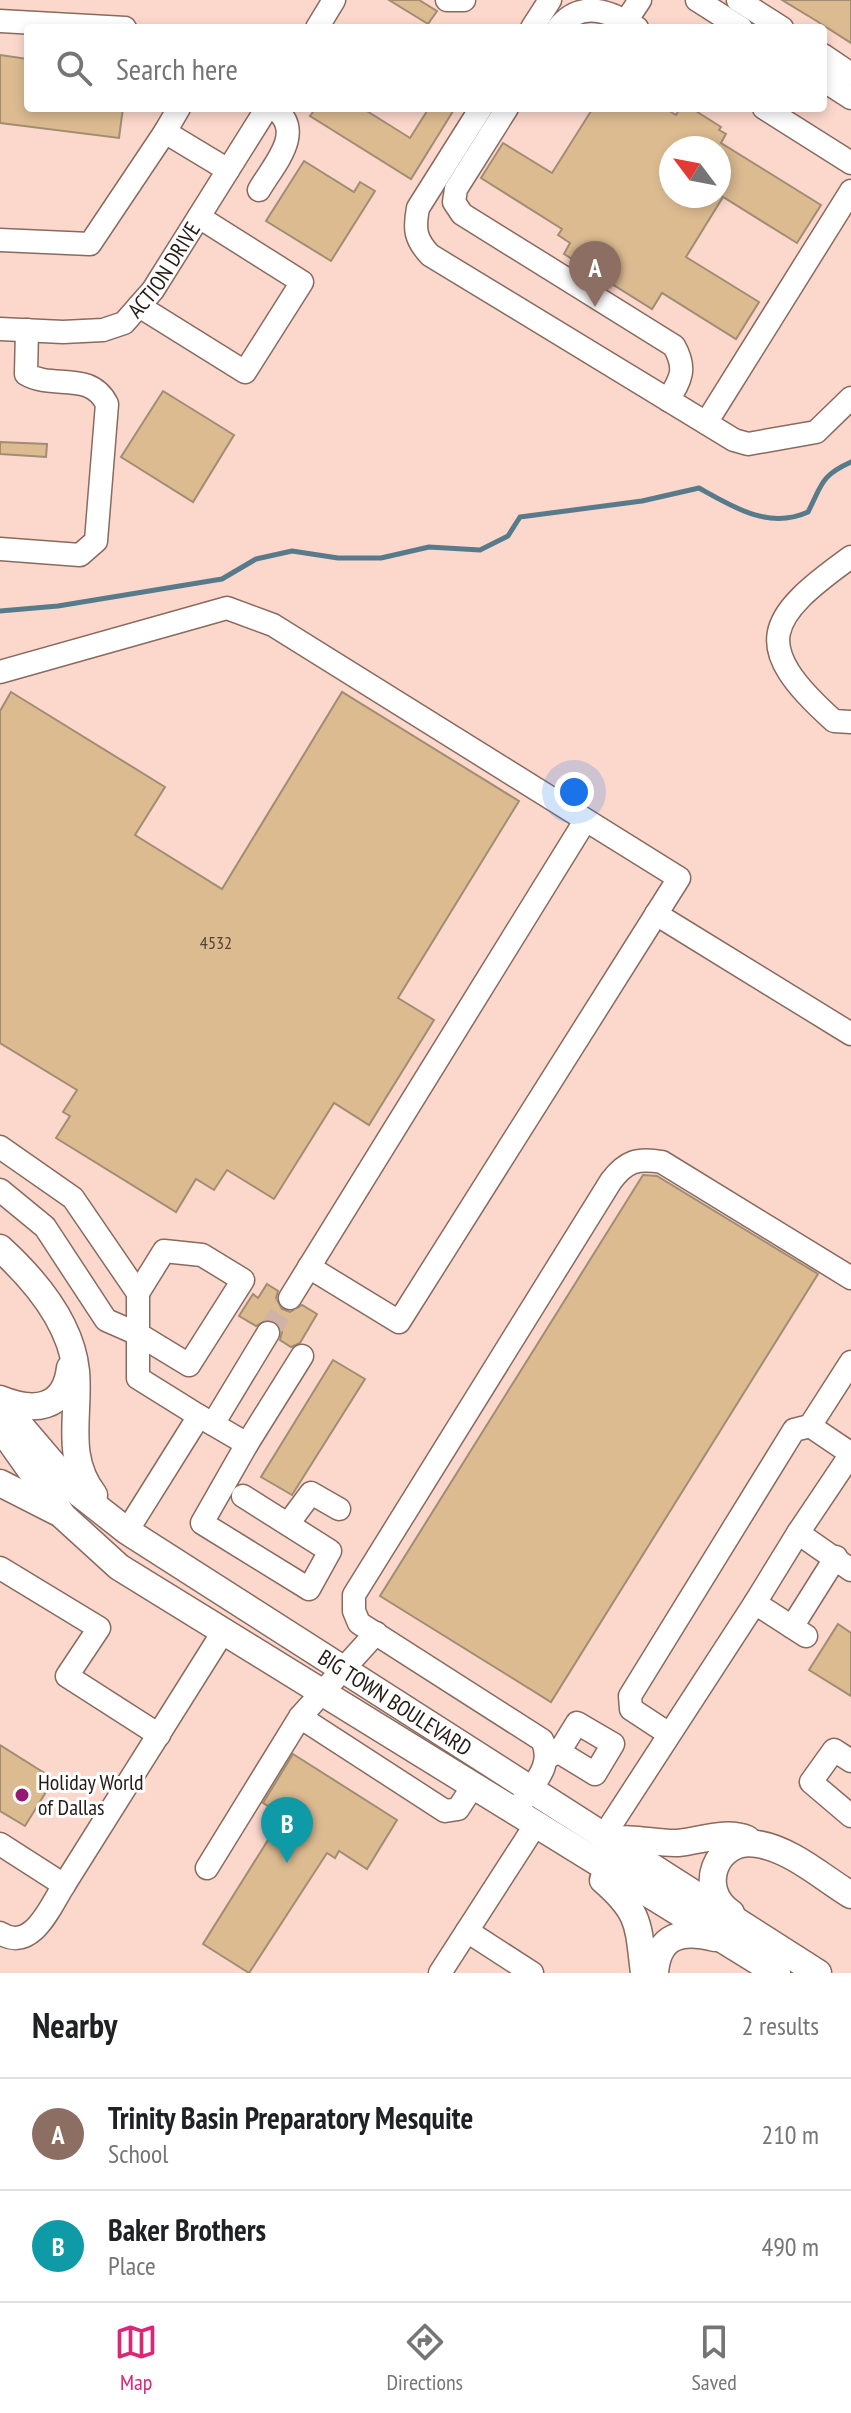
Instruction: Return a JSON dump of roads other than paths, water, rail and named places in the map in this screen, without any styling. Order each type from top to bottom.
[{"type":"main road","points":[[0,1248],[45,1295],[64,1329],[76,1368],[73,1424],[77,1461],[92,1493],[127,1531],[107,1558]]},
{"type":"main road","points":[[0,1400],[32,1408],[51,1403],[69,1377],[72,1353]]},
{"type":"main road","name":"BIG TOWN BOULEVARD","points":[[0,1400],[76,1491],[127,1531],[531,1788],[782,1964]]},
{"type":"main road","name":"BIG TOWN BOULEVARD","points":[[0,1427],[63,1516],[107,1558],[726,1941],[782,1964],[818,1973]]},
{"type":"main road","points":[[0,1483],[41,1501],[63,1516]]},
{"type":"main road","points":[[532,1822],[627,1901],[638,1926],[644,1973]]},
{"type":"main road","points":[[606,1839],[677,1843],[743,1836],[753,1843],[787,1855],[851,1895]]},
{"type":"main road","points":[[753,1843],[731,1848],[720,1858],[712,1876],[715,1896],[721,1906],[785,1948],[782,1964]]},
{"type":"main road","points":[[655,1973],[662,1948],[679,1935],[692,1932],[726,1941]]},
{"type":"street","points":[[319,24],[334,0]]},
{"type":"street","points":[[447,0],[464,0]]},
{"type":"street","points":[[535,24],[550,0]]},
{"type":"street","points":[[631,24],[640,0]]},
{"type":"street","points":[[697,0],[735,24]]},
{"type":"street","points":[[738,0],[776,24]]},
{"type":"street","points":[[562,24],[575,9],[603,4],[630,24]]},
{"type":"street","points":[[0,21],[54,24]]},
{"type":"street","points":[[827,58],[851,74]]},
{"type":"street","points":[[827,83],[851,98]]},
{"type":"street","points":[[0,240],[90,244],[177,112]]},
{"type":"street","name":"ACTION DRIVE","points":[[0,329],[103,330],[124,323],[139,306],[199,217],[264,112]]},
{"type":"street","points":[[259,190],[290,134],[288,122],[278,112]]},
{"type":"street","points":[[478,112],[418,208],[414,227],[419,243],[430,255],[706,423],[748,444],[816,432],[851,398]]},
{"type":"street","points":[[504,112],[456,189],[454,202],[462,214],[674,346],[683,362],[682,379],[668,400]]},
{"type":"street","points":[[770,112],[851,163]]},
{"type":"street","points":[[165,132],[228,170]]},
{"type":"street","points":[[706,423],[851,191]]},
{"type":"street","points":[[139,306],[245,372],[302,282],[199,217]]},
{"type":"street","points":[[0,549],[80,555],[96,541],[107,404],[102,394],[87,384],[26,374],[27,330]]},
{"type":"street","points":[[851,557],[807,589],[787,609],[777,636],[782,664],[834,721],[851,722]]},
{"type":"street","points":[[0,672],[227,608],[273,625],[679,878],[399,1322],[309,1267]]},
{"type":"street","points":[[290,1298],[585,821]]},
{"type":"street","points":[[656,914],[851,1034]]},
{"type":"street","points":[[0,1147],[73,1198],[138,1293]]},
{"type":"street","points":[[440,1973],[532,1822],[531,1788],[553,1754],[542,1740],[359,1623],[354,1611],[354,1595],[624,1164],[644,1159],[662,1162],[851,1278]]},
{"type":"street","points":[[0,1190],[45,1227],[106,1320],[138,1334],[189,1365],[243,1280],[202,1255],[164,1251],[138,1293],[138,1334],[138,1378],[247,1444]]},
{"type":"street","points":[[127,1531],[268,1333]]},
{"type":"street","points":[[243,1496],[330,1551],[309,1589],[202,1523],[302,1356]]},
{"type":"street","points":[[669,1734],[631,1709],[630,1696],[794,1430],[810,1426],[851,1362]]},
{"type":"street","points":[[606,1839],[669,1734],[850,1453],[810,1426]]},
{"type":"street","points":[[288,1524],[311,1493],[339,1509]]},
{"type":"street","points":[[755,1603],[799,1631],[843,1563],[798,1533]]},
{"type":"street","points":[[0,1568],[99,1628],[67,1676],[159,1735]]},
{"type":"street","points":[[0,1933],[19,1940],[35,1930],[223,1632]]},
{"type":"street","points":[[207,1868],[300,1717],[376,1633]]},
{"type":"street","points":[[300,1717],[445,1811],[458,1809],[473,1786]]},
{"type":"street","points":[[851,1761],[834,1750],[811,1782],[851,1816]]},
{"type":"street","points":[[0,1844],[64,1885]]},
{"type":"street","points":[[467,1931],[532,1973]]},
{"type":"waterway","points":[[0,611],[58,606],[222,579],[256,559],[292,551],[338,558],[381,558],[429,547],[480,550],[508,536],[520,517],[642,501],[699,488],[752,514],[779,519],[794,517],[808,512],[827,477],[851,462]]},
{"type":"tunnel","points":[[268,1333],[290,1298]]},
{"type":"place","name":"Trinity Basin Preparatory Mesquite","points":[[595,307]]},
{"type":"place","name":"Holiday World of Dallas","points":[[22,1795]]},
{"type":"place","name":"Baker Brothers","points":[[287,1863]]}]
